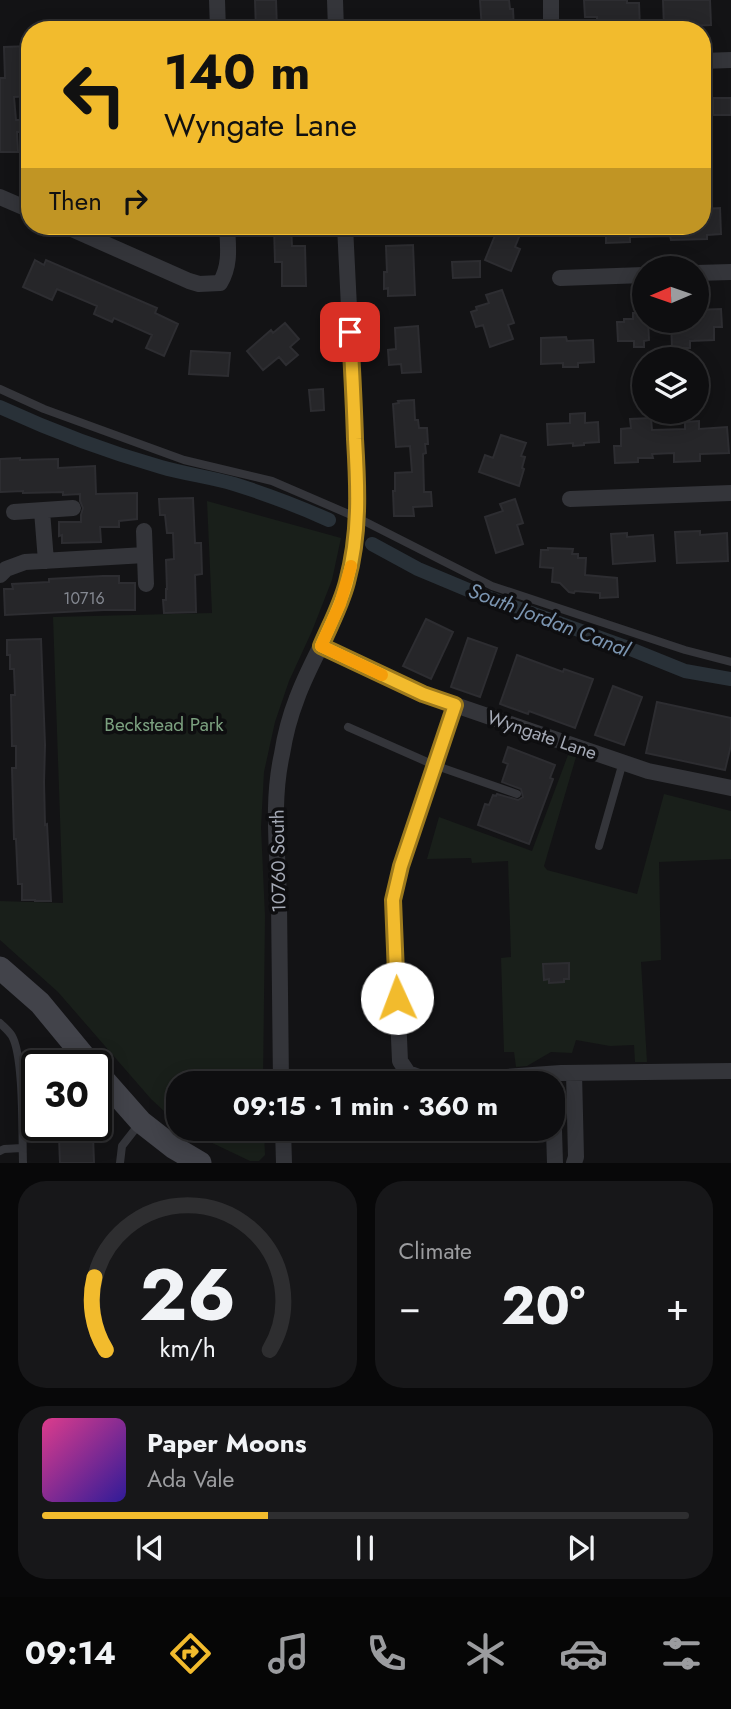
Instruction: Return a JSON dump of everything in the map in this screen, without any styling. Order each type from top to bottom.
[{"type":"street","points":[[217,0],[218,21]]},
{"type":"street","points":[[335,0],[336,21]]},
{"type":"street","points":[[551,0],[551,21]]},
{"type":"street","points":[[711,61],[731,60]]},
{"type":"street","points":[[0,197],[21,206]]},
{"type":"street","points":[[85,235],[199,284],[220,283],[228,263],[227,235]]},
{"type":"street","name":"10760 South","points":[[281,1071],[276,820],[281,759],[297,698],[347,583],[358,518],[345,235]]},
{"type":"street","points":[[709,273],[731,272]]},
{"type":"street","points":[[560,278],[632,275]]},
{"type":"street","points":[[570,499],[731,493]]},
{"type":"street","points":[[14,512],[73,508]]},
{"type":"street","points":[[42,511],[46,561]]},
{"type":"street","points":[[144,531],[146,584]]},
{"type":"street","points":[[0,575],[6,569],[25,562],[145,555]]},
{"type":"street","name":"Wyngate Lane","points":[[321,646],[423,694],[648,771],[731,788]]},
{"type":"street","points":[[407,1071],[400,1061],[393,900],[401,866],[455,705]]},
{"type":"street","points":[[0,968],[40,1003],[79,1050]]},
{"type":"street","points":[[565,1075],[731,1071]]},
{"type":"street","points":[[574,1073],[574,1163]]},
{"type":"street","points":[[112,1089],[141,1122],[173,1147],[200,1163]]},
{"type":"street","points":[[283,1141],[284,1163]]},
{"type":"street","points":[[554,1141],[555,1163]]},
{"type":"lane","points":[[0,389],[44,409],[184,460],[272,481],[358,518],[492,586],[685,650],[731,662]]},
{"type":"lane","points":[[348,727],[435,765],[517,794]]},
{"type":"lane","points":[[599,846],[623,762]]},
{"type":"lane","points":[[0,1024],[11,1034],[17,1049],[23,1163]]},
{"type":"lane","points":[[120,1163],[122,1146],[141,1122]]},
{"type":"lane","points":[[0,1151],[22,1148]]},
{"type":"green space","name":"Beckstead Park","points":[[207,501],[341,538],[332,580],[289,681],[275,722],[264,772],[261,827],[265,916],[263,1071],[166,1071],[166,1113],[58,992],[0,940],[0,901],[63,903],[53,617],[212,613]]},
{"type":"green space","points":[[568,755],[576,757],[544,866],[547,870],[637,894],[664,794],[731,811],[731,859],[659,862],[661,960],[641,962],[647,1062],[635,1062],[634,1045],[610,1046],[576,1040],[572,1053],[551,1052],[527,1066],[516,1067],[514,1052],[504,1052],[501,958],[511,957],[508,861],[472,863],[471,858],[427,859],[439,817],[532,851]]},
{"type":"green space","points":[[208,1141],[264,1141],[265,1155],[259,1161],[250,1161]]},
{"type":"building","points":[[255,0],[276,0],[277,21],[256,21]]},
{"type":"building","points":[[480,0],[509,0],[514,21],[481,21]]},
{"type":"building","points":[[584,0],[627,0],[627,3],[639,3],[640,21],[597,21],[597,17],[585,17]]},
{"type":"building","points":[[663,0],[710,0],[711,21],[664,21]]},
{"type":"building","points":[[21,46],[21,97],[14,97],[16,120],[21,120],[21,132],[17,132],[18,152],[0,152],[0,78],[5,78],[4,47]]},
{"type":"building","points":[[713,98],[731,98],[731,115],[713,115]]},
{"type":"building","points":[[711,208],[720,208],[721,234],[711,235]]},
{"type":"building","points":[[274,235],[291,235],[292,246],[305,246],[306,286],[282,286],[282,262],[275,262]]},
{"type":"building","points":[[495,235],[519,237],[515,247],[520,249],[511,271],[485,260]]},
{"type":"building","points":[[606,235],[707,235],[707,239],[671,240],[670,236],[630,237],[630,242],[606,243]]},
{"type":"building","points":[[413,245],[415,295],[388,296],[388,288],[384,289],[384,272],[387,272],[386,246]]},
{"type":"building","points":[[35,260],[44,265],[46,260],[157,308],[155,313],[178,324],[164,356],[146,348],[152,335],[114,318],[112,322],[94,314],[97,306],[57,289],[52,300],[23,287]]},
{"type":"building","points":[[480,261],[480,277],[453,278],[452,262]]},
{"type":"building","points":[[502,290],[514,323],[508,325],[513,339],[490,347],[483,325],[476,327],[471,312],[477,310],[476,307],[489,303],[486,295]]},
{"type":"building","points":[[709,309],[721,309],[722,327],[714,327],[714,340],[690,341],[690,347],[672,347],[671,333],[709,333]]},
{"type":"building","points":[[624,319],[632,319],[632,333],[649,333],[649,340],[644,341],[644,347],[634,347],[634,341],[618,341],[617,322],[624,322]]},
{"type":"building","points":[[285,323],[299,339],[290,347],[298,355],[286,365],[279,357],[263,370],[247,351],[271,330],[273,333]]},
{"type":"building","points":[[418,326],[421,372],[402,373],[401,364],[389,365],[388,350],[396,349],[395,328]]},
{"type":"building","points":[[566,337],[567,341],[593,340],[594,362],[578,363],[578,367],[563,367],[563,363],[541,364],[541,338]]},
{"type":"building","points":[[191,351],[230,353],[228,376],[189,374]]},
{"type":"building","points":[[323,389],[324,410],[311,411],[309,390]]},
{"type":"building","points":[[414,400],[415,420],[418,420],[419,428],[427,428],[428,444],[425,444],[426,453],[423,454],[424,492],[431,492],[432,506],[413,507],[414,516],[394,516],[395,473],[412,472],[410,446],[396,447],[393,404]]},
{"type":"building","points":[[585,413],[585,423],[598,422],[599,442],[573,446],[573,443],[548,445],[547,424],[570,423],[570,414]]},
{"type":"building","points":[[630,419],[632,424],[652,424],[652,430],[685,429],[685,424],[699,424],[699,429],[727,427],[729,453],[700,454],[700,461],[674,462],[674,453],[652,454],[653,458],[638,458],[638,462],[615,463],[614,446],[621,446],[621,429],[631,428]]},
{"type":"building","points":[[501,435],[526,443],[521,456],[525,457],[519,486],[479,472],[485,455],[493,458]]},
{"type":"building","points":[[0,459],[58,459],[58,468],[95,466],[96,494],[137,493],[137,519],[119,521],[119,527],[100,527],[101,542],[62,543],[59,522],[81,522],[83,508],[80,494],[0,492]]},
{"type":"building","points":[[193,498],[195,543],[201,543],[202,574],[195,575],[196,612],[164,613],[166,560],[174,559],[173,533],[167,533],[165,515],[160,515],[159,499]]},
{"type":"building","points":[[515,499],[523,523],[517,525],[523,544],[496,553],[485,517],[503,511],[500,504]]},
{"type":"building","points":[[700,531],[700,535],[727,533],[728,561],[677,563],[675,532]]},
{"type":"building","points":[[627,533],[627,537],[653,535],[655,561],[613,564],[611,534]]},
{"type":"building","points":[[573,549],[572,554],[578,554],[578,558],[586,558],[585,575],[617,578],[618,597],[600,598],[600,593],[569,592],[560,583],[552,582],[553,568],[540,567],[541,550]]},
{"type":"building","points":[[119,576],[119,583],[135,583],[135,610],[5,615],[4,589],[13,589],[12,584]]},
{"type":"building","points":[[426,619],[453,632],[431,679],[403,666]]},
{"type":"building","points":[[468,638],[497,648],[480,697],[451,687]]},
{"type":"building","points":[[41,639],[45,825],[47,824],[51,901],[22,900],[14,839],[12,768],[16,768],[16,746],[12,746],[11,695],[15,695],[14,669],[10,669],[7,640]]},
{"type":"building","points":[[517,655],[563,672],[564,669],[593,679],[575,728],[529,711],[528,714],[500,704]]},
{"type":"building","points":[[613,686],[642,697],[624,745],[595,735]]},
{"type":"building","points":[[657,702],[731,718],[731,745],[725,770],[646,753]]},
{"type":"building","points":[[508,747],[555,765],[550,778],[553,779],[529,844],[478,825],[485,804],[489,805],[493,795],[518,800],[523,797],[521,789],[502,782],[508,764],[503,762]]},
{"type":"building","points":[[569,963],[569,979],[549,983],[549,979],[544,980],[543,964]]},
{"type":"building","points":[[59,1141],[93,1141],[94,1163],[60,1163]]},
{"type":"waterway","name":"South Jordan Canal","points":[[0,407],[99,447],[161,467],[234,484],[329,520]]},
{"type":"waterway","name":"South Jordan Canal","points":[[372,544],[418,569],[473,592],[685,671],[731,679]]},
{"type":"slow traffic","points":[[351,566],[340,604],[321,646],[382,675]]},
{"type":"route","points":[[350,332],[358,491],[356,540],[347,583],[321,646],[423,694],[455,705],[401,866],[393,900],[397,998]]}]
